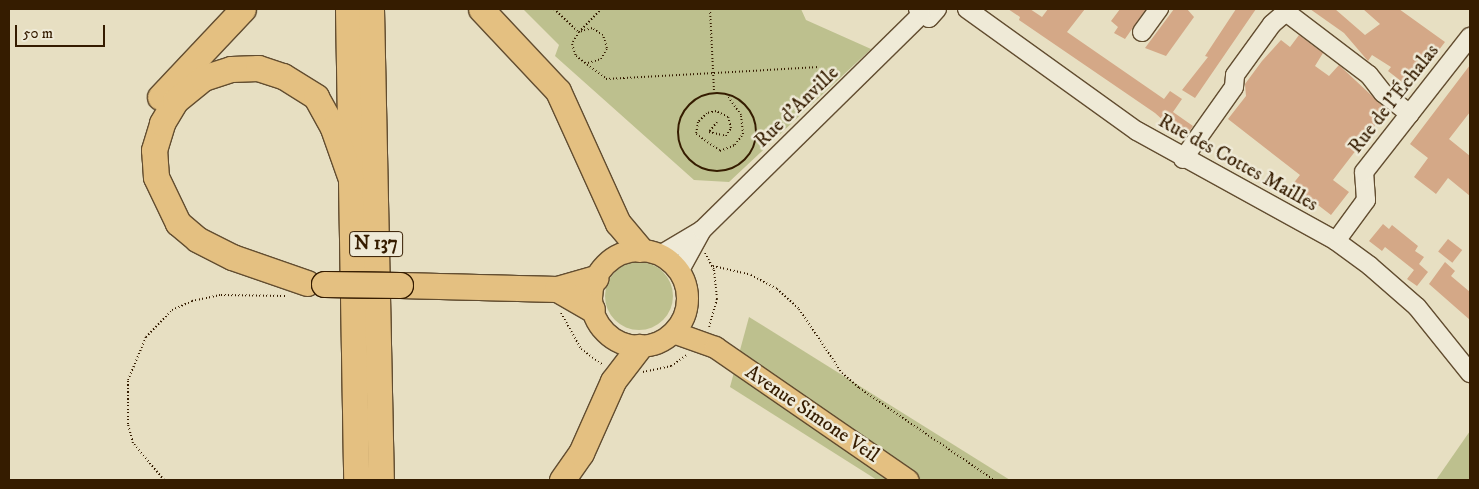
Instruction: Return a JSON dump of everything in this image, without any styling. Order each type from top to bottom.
[{"type":"highway","points":[[243,9],[161,96],[147,120],[138,154],[140,183],[152,212],[189,252],[231,271],[306,288],[400,285],[557,289],[595,278]]},
{"type":"highway","name":"N 137","points":[[348,9],[356,480]]},
{"type":"highway","name":"N 137","points":[[370,9],[381,480]]},
{"type":"highway","points":[[481,9],[558,91],[618,223],[650,252]]},
{"type":"highway","points":[[306,288],[232,257],[197,239],[178,223],[156,177],[154,150],[162,123],[175,101],[203,78],[231,68],[258,68],[284,76],[316,97],[333,128],[351,179]]},
{"type":"highway","points":[[557,289],[592,309]]},
{"type":"highway","points":[[562,480],[580,453],[613,381],[639,347]]},
{"type":"main road","points":[[650,252],[679,272],[685,284],[685,311],[673,332],[659,342],[639,347],[606,334],[592,309],[595,278],[612,258],[650,252]]},
{"type":"main road","name":"Avenue Simone Veil","points":[[685,311],[715,348]]},
{"type":"main road","name":"Avenue Simone Veil","points":[[673,332],[715,348],[908,480]]},
{"type":"street","name":"Rue des Cottes Mailles","points":[[967,9],[1137,131],[1182,159],[1336,241],[1417,307],[1470,373]]},
{"type":"street","points":[[1142,32],[1159,9]]},
{"type":"street","name":"Rue d'Anville","points":[[679,272],[702,230],[932,11]]},
{"type":"street","points":[[1182,159],[1234,87],[1235,75],[1266,31],[1286,12],[1369,75],[1386,96],[1410,114]]},
{"type":"street","name":"Rue de l'Échalas","points":[[1336,241],[1366,200],[1364,172],[1470,37]]},
{"type":"street","name":"Rue d'Anville","points":[[650,252],[702,230]]},
{"type":"path","points":[[554,9],[579,32]]},
{"type":"path","points":[[601,9],[579,32],[572,44],[576,56],[588,63],[606,79],[819,67]]},
{"type":"path","points":[[710,9],[714,91]]},
{"type":"path","points":[[579,32],[592,28],[603,35],[607,48],[601,59],[588,63]]},
{"type":"path","points":[[714,91],[744,100],[758,128],[749,158],[721,172],[691,163],[677,135],[686,106],[714,91]]},
{"type":"path","points":[[717,122],[709,132],[726,136],[731,128],[728,117],[716,111],[706,113],[698,122],[696,134],[720,150],[735,145],[743,134],[741,115],[727,95]]},
{"type":"path","points":[[713,266],[751,275],[777,289],[800,309],[842,373],[859,388],[994,480]]},
{"type":"path","points":[[164,480],[133,443],[128,424],[128,380],[146,337],[172,310],[192,301],[221,295],[306,288]]},
{"type":"green space","points":[[523,9],[801,9],[806,20],[871,49],[729,182],[694,180],[555,56],[559,45]]},
{"type":"green space","points":[[639,262],[652,265],[663,272],[670,283],[673,296],[670,309],[663,320],[652,327],[639,330],[626,327],[615,320],[608,309],[605,296],[608,283],[615,272],[626,265]]},
{"type":"green space","points":[[749,317],[1010,480],[877,480],[730,387]]},
{"type":"green space","points":[[1470,431],[1470,480],[1436,480]]},
{"type":"building","points":[[1008,9],[1030,9],[1042,17],[1048,9],[1085,9],[1067,32],[1164,99],[1170,91],[1182,99],[1173,112],[1193,126],[1184,139],[1155,113],[1019,20],[1020,17]]},
{"type":"building","points":[[1120,9],[1146,9],[1125,39],[1114,33],[1118,27],[1111,21]]},
{"type":"building","points":[[1174,9],[1187,9],[1194,17],[1166,56],[1145,48]]},
{"type":"building","points":[[1236,9],[1256,9],[1195,98],[1182,90],[1208,57],[1205,56]]},
{"type":"building","points":[[1310,9],[1335,9],[1365,35],[1380,24],[1363,9],[1399,9],[1445,42],[1410,88],[1388,71],[1391,67],[1372,55],[1368,61],[1344,33]]},
{"type":"building","points":[[1299,35],[1323,53],[1315,66],[1329,76],[1339,65],[1387,110],[1333,180],[1349,192],[1331,215],[1292,185],[1300,175],[1228,119],[1246,96],[1245,84],[1262,61],[1281,40],[1290,47]]},
{"type":"building","points":[[1470,65],[1470,112],[1449,139],[1470,156],[1470,196],[1448,178],[1436,194],[1414,177],[1428,158],[1410,144]]},
{"type":"building","points":[[1383,224],[1389,229],[1392,225],[1418,246],[1415,251],[1424,257],[1419,264],[1428,272],[1417,286],[1407,279],[1414,270],[1385,247],[1382,251],[1369,241]]},
{"type":"building","points":[[1448,239],[1462,250],[1452,263],[1438,252]]},
{"type":"building","points":[[1445,262],[1455,271],[1451,276],[1470,292],[1470,320],[1429,284]]}]
